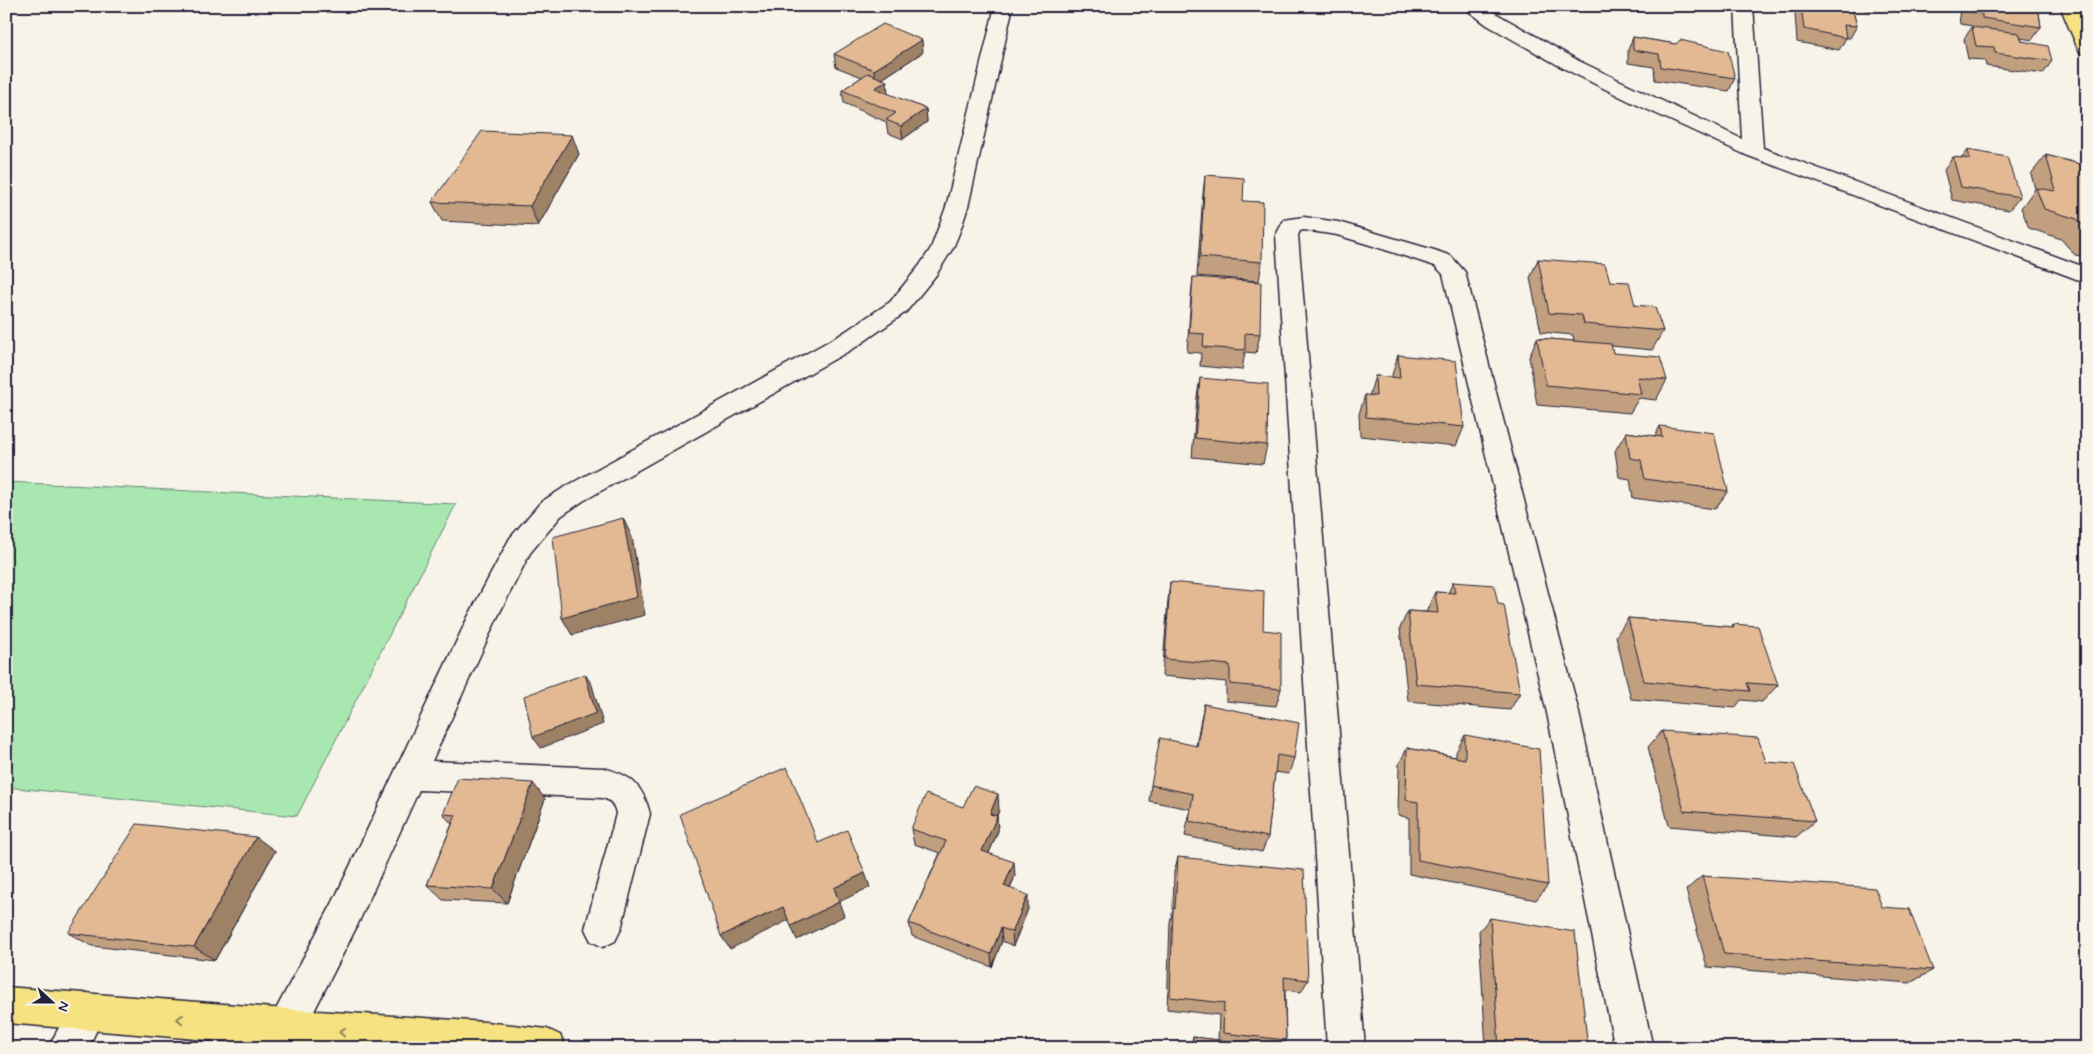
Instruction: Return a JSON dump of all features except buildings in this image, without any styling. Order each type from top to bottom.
[{"type":"main road","points":[[2070,6],[2087,49]]},
{"type":"main road","points":[[6,1005],[286,1028],[486,1041],[548,1048]]},
{"type":"street","points":[[286,1028],[346,914],[483,616],[520,546],[551,509],[574,494],[848,341],[898,307],[928,270],[942,248],[957,207],[1004,6]]},
{"type":"street","points":[[1471,6],[1493,21],[1581,69],[1640,99],[1753,151],[2087,276]]},
{"type":"street","points":[[1744,6],[1753,151]]},
{"type":"street","points":[[1346,1048],[1287,235],[1288,230],[1292,226],[1301,223],[1324,226],[1426,255],[1443,261],[1454,272],[1563,712],[1634,1048]]},
{"type":"street","points":[[410,775],[602,783],[615,786],[625,792],[631,802],[632,820],[603,929]]},
{"type":"street","points":[[66,1048],[88,1011]]},
{"type":"green space","points":[[6,482],[456,504],[297,816],[6,787]]}]
